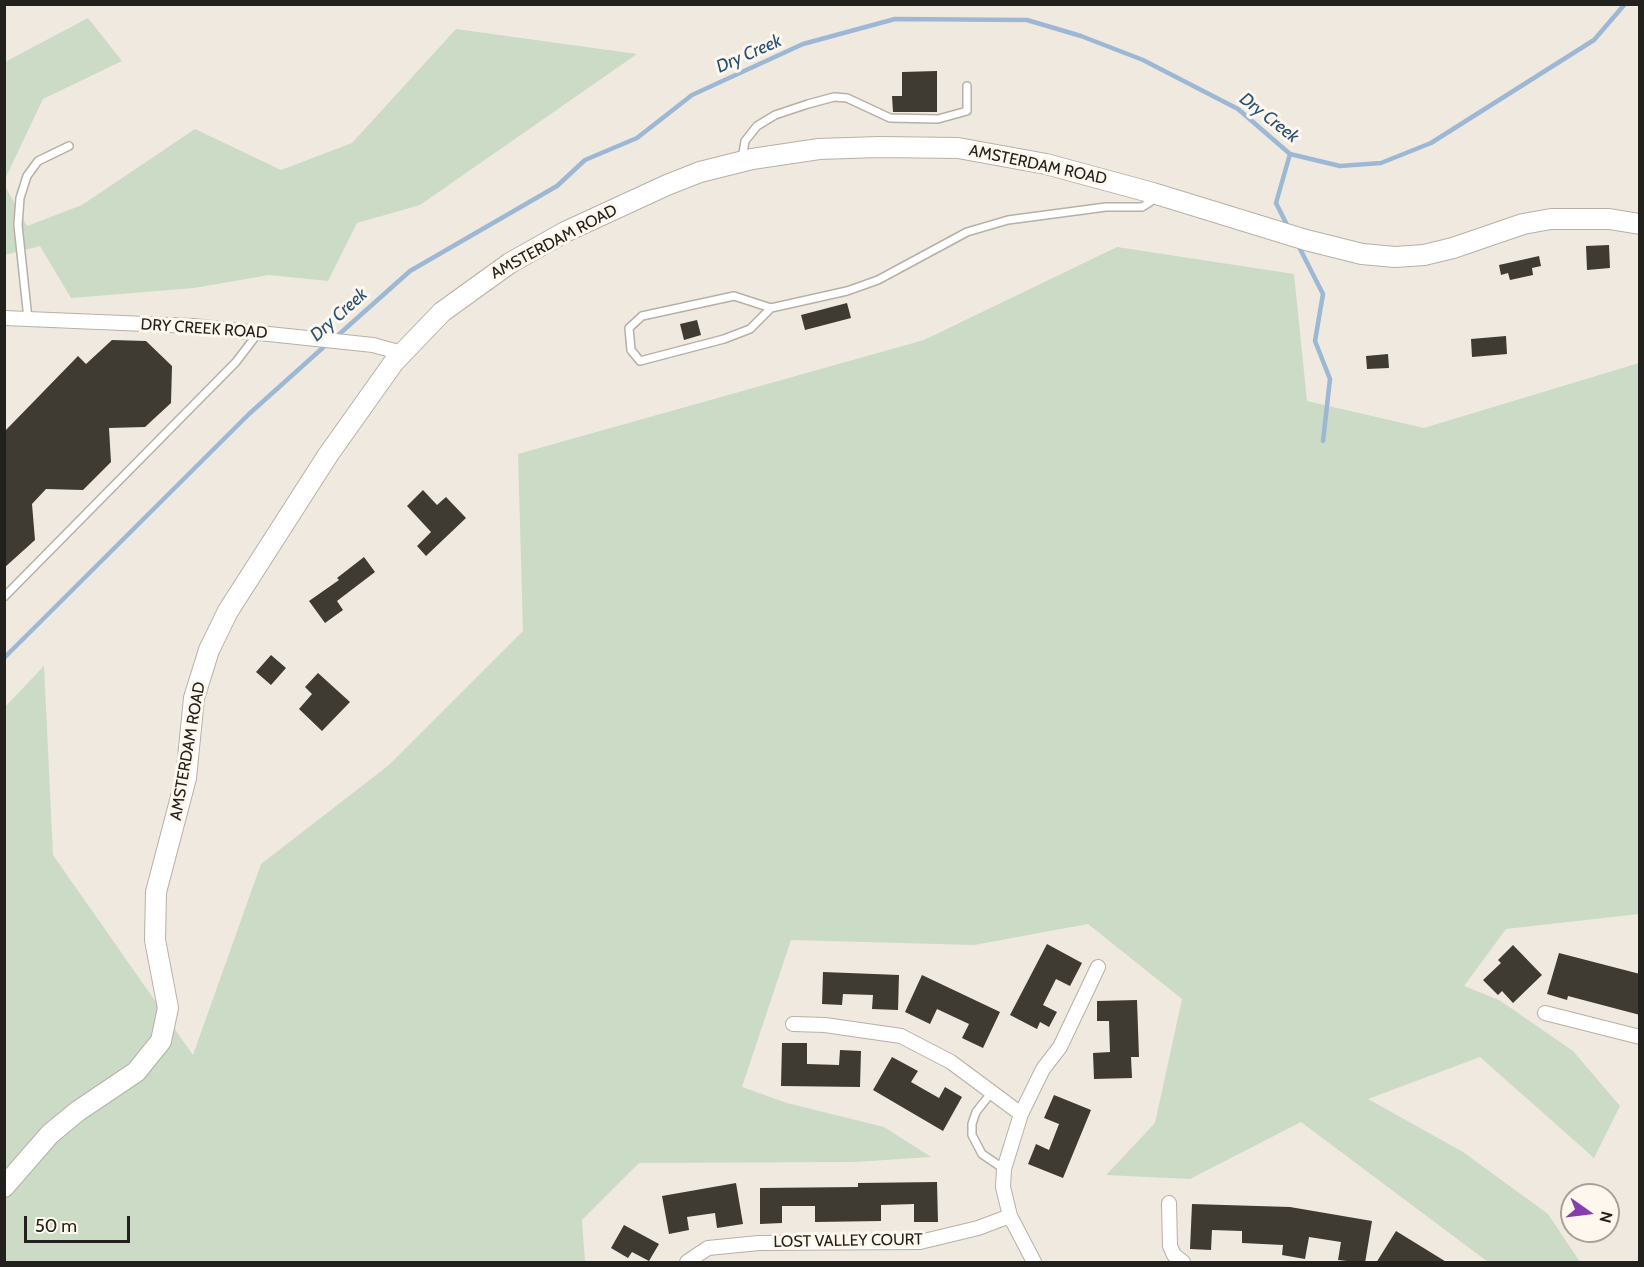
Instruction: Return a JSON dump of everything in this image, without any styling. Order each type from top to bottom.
[{"type":"main road","name":"AMSTERDAM ROAD","points":[[4,1187],[51,1134],[78,1111],[136,1072],[158,1046],[168,1008],[155,940],[156,892],[186,778],[194,698],[209,650],[228,612],[328,455],[402,353],[424,328],[463,294],[510,263],[565,232],[667,185],[742,162],[819,150],[879,147],[958,148],[1046,164],[1153,193],[1306,240],[1362,254],[1395,257],[1424,255],[1453,248],[1523,224],[1551,219],[1608,219],[1640,224]]},
{"type":"street","name":"DRY CREEK ROAD","points":[[4,318],[193,326],[373,345],[402,353]]},
{"type":"street","points":[[1034,1263],[1010,1216],[1003,1187],[1004,1170],[1021,1114],[1043,1069],[1060,1047],[1098,967]]},
{"type":"street","points":[[1545,1013],[1640,1037]]},
{"type":"street","points":[[793,1024],[825,1025],[902,1036],[951,1062],[1021,1114]]},
{"type":"street","points":[[1168,1203],[1170,1246],[1174,1255],[1183,1263]]},
{"type":"street","name":"LOST VALLEY COURT","points":[[687,1263],[693,1256],[708,1248],[759,1243],[920,1242],[978,1228],[1010,1216]]},
{"type":"lane","points":[[742,162],[745,141],[757,126],[776,115],[808,104],[834,97],[848,98],[890,118],[938,119],[967,111],[967,86]]},
{"type":"lane","points":[[28,319],[18,225],[20,198],[27,176],[38,161],[69,146]]},
{"type":"lane","points":[[771,308],[750,329],[724,339],[640,361],[631,350],[629,328],[642,316],[734,296],[771,308],[847,291],[878,280],[967,232],[1008,220],[1106,207],[1142,207],[1150,202],[1153,193]]},
{"type":"lane","points":[[4,597],[236,362],[259,332]]},
{"type":"lane","points":[[992,1092],[976,1112],[972,1124],[972,1135],[982,1154],[1004,1170]]},
{"type":"green space","points":[[88,18],[122,61],[43,99],[5,179],[5,62]]},
{"type":"green space","points":[[456,29],[637,54],[420,205],[357,223],[328,281],[269,275],[194,288],[71,298],[40,246],[5,255],[4,184],[27,226],[82,205],[195,129],[281,170],[352,143]]},
{"type":"green space","points":[[1117,247],[1294,274],[1307,401],[1424,428],[1639,363],[1639,914],[1506,929],[1464,986],[1499,1000],[1573,1051],[1620,1106],[1594,1158],[1480,1057],[1368,1099],[1463,1152],[1548,1214],[1560,1232],[1560,1243],[1567,1243],[1580,1262],[1488,1262],[1301,1122],[1190,1179],[1106,1175],[1155,1123],[1182,999],[1088,924],[974,945],[791,940],[742,1087],[787,1103],[884,1127],[931,1157],[855,1162],[639,1163],[582,1220],[585,1262],[5,1262],[4,708],[44,666],[53,855],[193,1055],[261,864],[389,765],[523,631],[518,454],[924,340]]},
{"type":"building","points":[[937,71],[937,112],[893,112],[892,96],[902,96],[902,72]]},
{"type":"building","points":[[1609,245],[1610,268],[1587,270],[1586,246]]},
{"type":"building","points":[[1539,256],[1541,266],[1532,268],[1533,275],[1510,280],[1508,273],[1501,275],[1499,265]]},
{"type":"building","points":[[847,303],[851,318],[805,330],[801,315]]},
{"type":"building","points":[[697,320],[701,335],[684,340],[680,324]]},
{"type":"building","points":[[1506,336],[1507,354],[1472,357],[1471,339]]},
{"type":"building","points":[[112,340],[146,341],[172,366],[171,403],[145,427],[109,428],[111,462],[83,490],[46,489],[32,504],[35,540],[4,568],[4,432],[78,356],[86,364]]},
{"type":"building","points":[[1388,354],[1389,368],[1367,369],[1366,356]]},
{"type":"building","points":[[423,490],[437,505],[446,497],[466,518],[426,556],[417,546],[431,532],[407,506]]},
{"type":"building","points":[[364,557],[375,572],[337,601],[343,610],[325,623],[309,601],[339,580],[337,578]]},
{"type":"building","points":[[271,655],[286,668],[271,685],[256,672]]},
{"type":"building","points":[[318,673],[350,702],[322,731],[299,709],[312,694],[305,687]]},
{"type":"building","points":[[1047,944],[1082,963],[1070,986],[1056,979],[1043,1005],[1057,1012],[1049,1027],[1040,1022],[1037,1029],[1010,1015]]},
{"type":"building","points":[[1513,945],[1542,975],[1513,1003],[1502,991],[1498,995],[1483,980],[1501,963],[1498,960]]},
{"type":"building","points":[[1559,953],[1640,974],[1640,1015],[1568,996],[1567,1000],[1547,994]]},
{"type":"building","points":[[823,972],[899,975],[898,1010],[872,1009],[873,995],[843,994],[842,1005],[822,1004]]},
{"type":"building","points":[[922,975],[1000,1012],[983,1048],[962,1038],[969,1024],[937,1009],[930,1024],[905,1012]]},
{"type":"building","points":[[1137,1000],[1139,1057],[1131,1057],[1132,1078],[1094,1079],[1093,1053],[1110,1052],[1109,1021],[1097,1021],[1097,1001]]},
{"type":"building","points":[[782,1043],[807,1043],[807,1064],[839,1065],[840,1050],[861,1051],[860,1087],[781,1086]]},
{"type":"building","points":[[892,1057],[918,1071],[911,1082],[939,1098],[945,1087],[962,1097],[943,1131],[873,1090]]},
{"type":"building","points":[[1054,1095],[1091,1110],[1063,1178],[1028,1164],[1036,1144],[1049,1150],[1059,1124],[1044,1118]]},
{"type":"building","points":[[937,1182],[938,1222],[914,1222],[914,1204],[881,1205],[881,1221],[815,1222],[815,1206],[782,1206],[782,1223],[760,1224],[760,1188],[858,1187],[858,1183]]},
{"type":"building","points":[[736,1183],[743,1224],[717,1228],[715,1213],[687,1217],[689,1230],[669,1234],[662,1196]]},
{"type":"building","points":[[1192,1204],[1290,1207],[1372,1221],[1365,1263],[1338,1260],[1341,1242],[1309,1237],[1305,1259],[1282,1255],[1283,1245],[1242,1243],[1242,1231],[1212,1230],[1211,1250],[1190,1249]]},
{"type":"building","points":[[624,1225],[659,1244],[649,1261],[632,1252],[628,1258],[611,1248]]},
{"type":"building","points":[[1396,1231],[1448,1263],[1376,1263]]},
{"type":"waterway","name":"Dry Creek","points":[[336,337],[410,271],[557,186],[585,160],[637,138],[692,95],[803,44],[895,19],[1027,20],[1081,36],[1143,60],[1238,109],[1290,154],[1340,166],[1381,163],[1431,143],[1594,40],[1625,4]]},
{"type":"waterway","points":[[1288,227],[1276,203],[1290,154]]},
{"type":"waterway","points":[[1298,245],[1323,294],[1315,341],[1330,379],[1323,441]]},
{"type":"waterway","name":"Dry Creek","points":[[4,658],[249,414],[327,344]]}]
